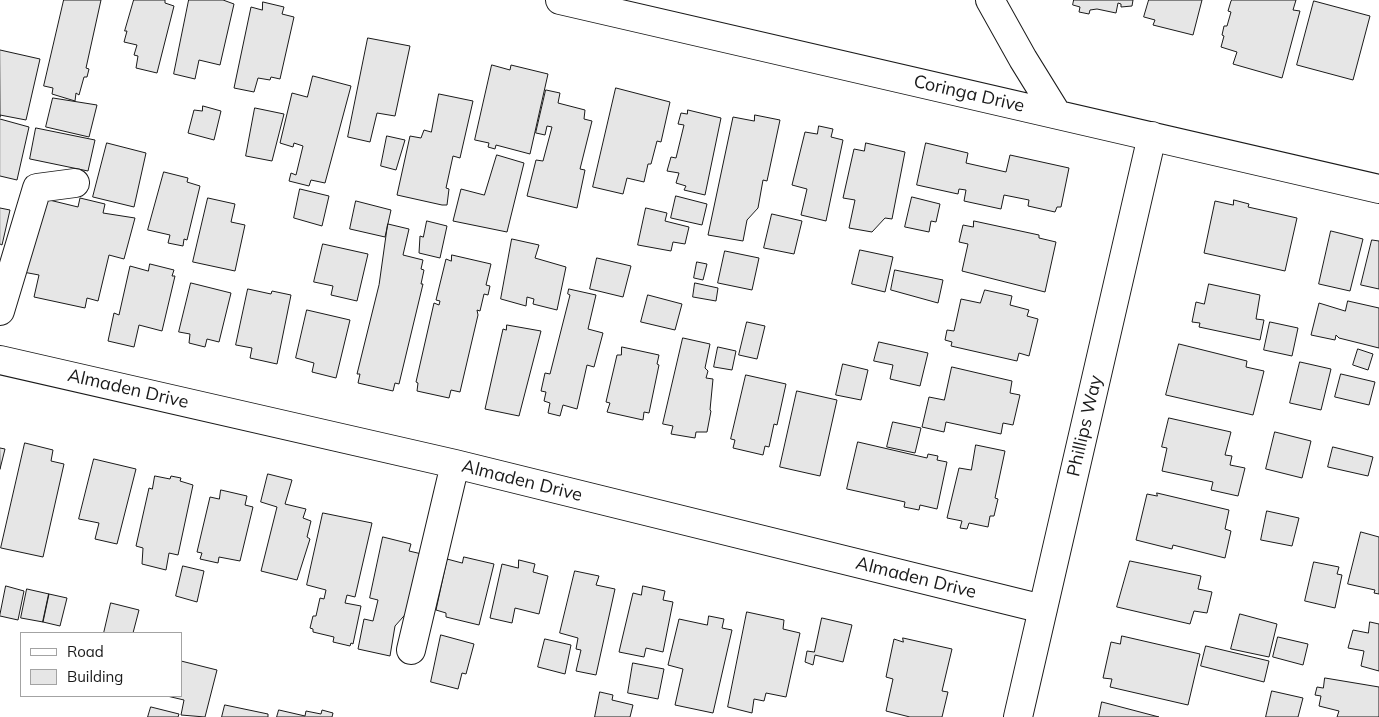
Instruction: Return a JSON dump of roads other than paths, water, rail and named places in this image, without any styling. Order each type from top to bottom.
[{"type":"street","name":"Coringa Drive","points":[[560,0],[1379,189]]},
{"type":"street","points":[[990,0],[1057,114]]},
{"type":"street","name":"Phillips Way","points":[[1018,717],[1152,136]]},
{"type":"street","points":[[0,311],[37,188],[75,184]]},
{"type":"street","name":"Almaden Drive","points":[[0,360],[455,464],[1043,609]]},
{"type":"street","points":[[411,650],[455,464]]}]
